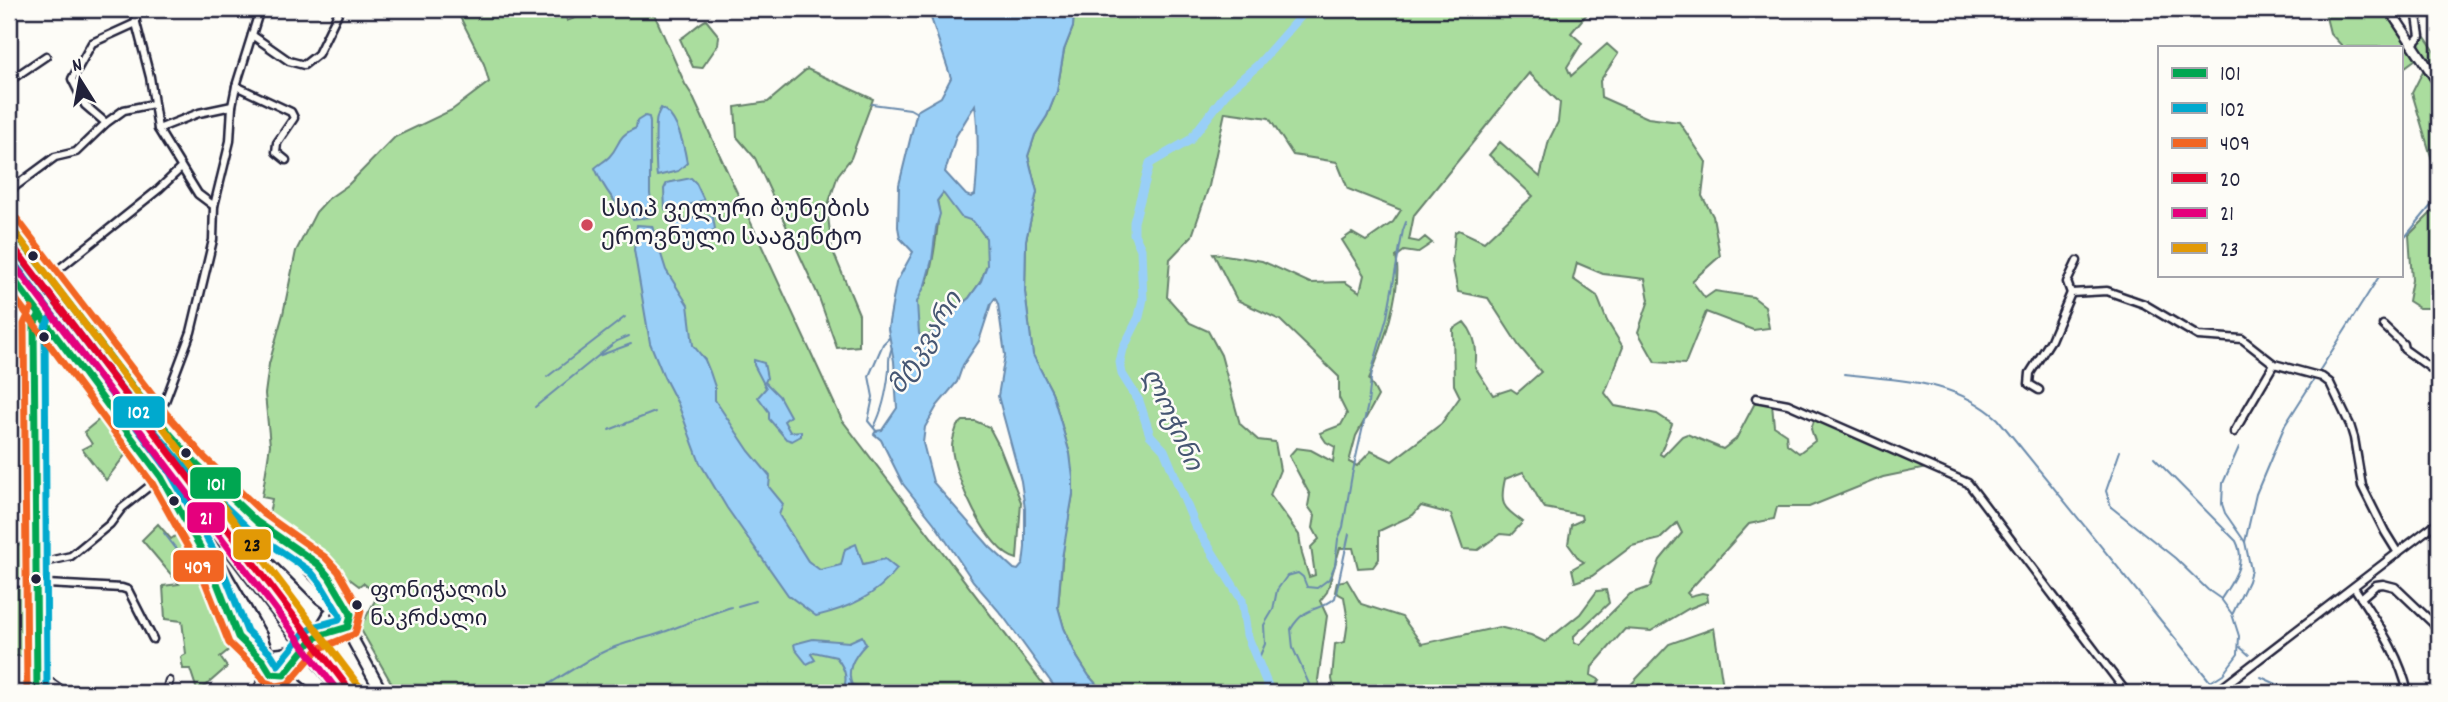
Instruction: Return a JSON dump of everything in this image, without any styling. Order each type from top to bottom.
[{"type":"highway","points":[[9,241],[194,472],[331,610]]},
{"type":"highway","points":[[9,257],[145,436],[315,652],[352,693]]},
{"type":"highway","points":[[153,421],[296,627]]},
{"type":"highway","points":[[145,436],[261,636],[268,665]]},
{"type":"highway","points":[[350,623],[354,642],[383,693]]},
{"type":"highway","points":[[315,652],[341,693]]},
{"type":"highway","points":[[283,675],[306,693]]},
{"type":"main road","points":[[2389,9],[2439,84]]},
{"type":"street","points":[[135,9],[158,129],[198,194],[214,206]]},
{"type":"street","points":[[153,421],[191,332],[213,240],[214,206],[230,141],[236,86],[260,9]]},
{"type":"street","points":[[252,35],[289,61],[304,65],[318,54],[340,9]]},
{"type":"street","points":[[2413,44],[2420,36],[2417,9]]},
{"type":"street","points":[[106,123],[85,105],[72,79],[92,43],[136,23]]},
{"type":"street","points":[[9,81],[46,56]]},
{"type":"street","points":[[236,86],[291,112],[294,118],[277,143],[276,152],[286,160]]},
{"type":"street","points":[[9,191],[55,157],[76,152],[124,110],[153,104]]},
{"type":"street","points":[[158,129],[199,113],[232,106]]},
{"type":"street","points":[[49,277],[159,189],[181,168]]},
{"type":"street","points":[[9,225],[153,421],[228,496],[265,528],[318,564],[351,614],[350,623],[345,629],[319,636],[300,650],[283,675],[284,691]]},
{"type":"street","points":[[2039,390],[2029,384],[2030,373],[2037,358],[2051,340],[2071,293],[2067,282],[2077,261]]},
{"type":"street","points":[[9,273],[161,477],[210,565],[238,638],[249,650],[283,675]]},
{"type":"street","points":[[2071,293],[2107,291],[2144,304],[2198,336],[2242,339],[2274,364],[2314,373],[2330,383],[2354,438],[2362,486],[2398,553]]},
{"type":"street","points":[[37,693],[34,324],[40,314]]},
{"type":"street","points":[[2383,325],[2403,344],[2404,349],[2439,374]]},
{"type":"street","points":[[2234,432],[2274,364]]},
{"type":"street","points":[[1756,398],[1788,404],[1968,483],[2127,693]]},
{"type":"street","points":[[36,565],[71,556],[110,524],[122,508],[161,477]]},
{"type":"street","points":[[2215,693],[2439,521]]},
{"type":"street","points":[[9,582],[128,590],[153,639]]},
{"type":"street","points":[[2361,598],[2376,585],[2395,587],[2439,629]]},
{"type":"street","points":[[334,586],[335,598],[328,625],[336,631]]},
{"type":"street","points":[[2354,587],[2389,640],[2402,669],[2408,693]]},
{"type":"street","points":[[255,693],[272,653],[282,652],[307,640],[331,610],[346,608]]},
{"type":"street","points":[[282,652],[289,657],[291,665]]},
{"type":"street","points":[[268,665],[284,691]]},
{"type":"street","points":[[37,673],[66,693]]},
{"type":"street","points":[[166,693],[169,681]]},
{"type":"green space","name":"ფონიჭალის ნაკრძალი","points":[[469,9],[565,9],[567,21],[599,9],[652,9],[842,420],[1050,693],[397,693],[360,628],[378,595],[363,583],[359,586],[282,528],[269,514],[272,499],[262,497],[270,445],[265,394],[269,364],[296,251],[316,212],[328,199],[348,185],[395,137],[452,110],[489,82],[484,64],[460,17]]},
{"type":"green space","points":[[1074,9],[1591,9],[1571,33],[1582,43],[1567,67],[1571,76],[1607,44],[1618,54],[1600,81],[1601,97],[1648,118],[1679,122],[1706,162],[1702,196],[1713,216],[1720,256],[1692,281],[1705,298],[1715,291],[1753,297],[1765,306],[1769,328],[1753,330],[1706,312],[1685,364],[1655,362],[1638,332],[1649,300],[1645,279],[1603,274],[1577,263],[1573,279],[1597,296],[1607,321],[1623,347],[1605,393],[1615,406],[1657,414],[1672,424],[1660,454],[1663,456],[1687,434],[1723,449],[1736,439],[1757,399],[1772,404],[1774,426],[1786,434],[1787,444],[1799,453],[1815,441],[1811,429],[1815,418],[1927,468],[1883,477],[1809,507],[1777,507],[1774,519],[1749,524],[1687,593],[1690,596],[1707,594],[1708,601],[1688,609],[1651,631],[1625,629],[1592,667],[1591,675],[1600,680],[1589,693],[1335,693],[1332,679],[1335,644],[1345,642],[1348,621],[1344,597],[1335,592],[1337,582],[1347,580],[1361,604],[1402,617],[1422,644],[1499,627],[1531,635],[1545,642],[1580,614],[1597,591],[1606,590],[1609,603],[1574,636],[1574,643],[1580,644],[1630,594],[1650,587],[1660,560],[1682,533],[1677,523],[1660,539],[1632,546],[1592,576],[1575,582],[1572,569],[1584,562],[1568,544],[1571,525],[1582,520],[1581,515],[1545,508],[1523,472],[1505,479],[1502,495],[1507,509],[1523,522],[1511,535],[1500,534],[1478,550],[1463,549],[1451,514],[1421,506],[1413,515],[1379,531],[1379,559],[1373,567],[1358,568],[1353,548],[1340,548],[1327,592],[1320,601],[1327,616],[1318,680],[1321,693],[1104,693],[1077,657],[1058,607],[1064,542],[1073,494],[1070,454],[1052,392],[1033,356],[1025,292],[1026,240],[1037,192],[1028,156],[1035,135],[1047,116],[1057,91],[1064,50],[1073,27]],"holes":[[[1529,73],[1560,103],[1558,122],[1549,140],[1540,177],[1500,142],[1489,155],[1533,196],[1484,242],[1459,230],[1455,232],[1452,262],[1458,292],[1488,298],[1519,346],[1541,372],[1517,393],[1511,389],[1493,395],[1475,367],[1475,343],[1464,322],[1453,329],[1454,385],[1460,397],[1441,424],[1392,461],[1371,451],[1357,466],[1349,462],[1356,436],[1378,396],[1369,379],[1380,352],[1394,302],[1397,285],[1396,257],[1404,251],[1417,253],[1432,243],[1425,237],[1419,242],[1409,240],[1414,215]],[[1225,112],[1269,118],[1293,155],[1337,162],[1348,189],[1401,210],[1393,222],[1366,241],[1352,233],[1342,240],[1364,275],[1360,292],[1345,282],[1310,283],[1262,261],[1213,253],[1237,300],[1280,320],[1339,377],[1339,398],[1347,414],[1341,425],[1320,433],[1326,442],[1335,447],[1333,462],[1311,450],[1296,448],[1289,456],[1310,495],[1308,506],[1315,516],[1313,528],[1319,539],[1311,547],[1315,575],[1309,577],[1299,535],[1270,495],[1280,470],[1275,442],[1258,440],[1240,424],[1221,355],[1208,331],[1190,323],[1167,297],[1170,259],[1192,236],[1209,186]]]},
{"type":"green space","points":[[2324,9],[2383,9],[2416,59],[2402,69],[2402,46],[2342,46],[2330,33]]},
{"type":"green space","points":[[706,20],[719,36],[718,45],[702,68],[693,67],[680,39]]},
{"type":"green space","points":[[2425,37],[2439,57],[2439,77],[2417,43]]},
{"type":"green space","points":[[807,69],[873,99],[851,158],[838,175],[827,208],[832,249],[859,314],[859,346],[837,348],[818,295],[755,158],[737,137],[735,107],[768,102]]},
{"type":"green space","points":[[2424,69],[2439,93],[2439,183],[2412,93]]},
{"type":"green space","points":[[943,193],[973,221],[987,239],[987,265],[981,281],[969,298],[948,315],[930,335],[922,336],[919,334],[917,322],[917,301],[929,275],[937,228],[937,201]]},
{"type":"green space","points":[[2439,205],[2439,308],[2419,308],[2408,301],[2412,280],[2409,235]]},
{"type":"green space","points":[[107,413],[132,446],[106,480],[82,449],[92,444],[84,432]]},
{"type":"green space","points":[[963,421],[975,421],[989,427],[1021,502],[1017,559],[1006,554],[995,543],[965,493],[952,447],[957,426]]},
{"type":"green space","points":[[158,524],[171,539],[185,529],[235,645],[220,657],[227,667],[202,689],[197,690],[190,669],[183,669],[181,657],[186,654],[182,621],[165,619],[163,586],[179,584],[142,540]]},
{"type":"green space","points":[[31,544],[33,579],[9,578],[9,545]]},
{"type":"green space","points":[[9,585],[34,587],[36,656],[9,656]]},
{"type":"green space","points":[[1714,628],[1724,693],[1623,693],[1669,644]]},
{"type":"water","name":"მტკვარი","points":[[932,9],[1074,9],[1073,27],[1064,50],[1057,91],[1047,116],[1035,135],[1028,156],[1037,192],[1026,240],[1025,292],[1033,355],[1052,392],[1070,454],[1073,478],[1058,607],[1077,657],[1104,693],[1059,693],[903,484],[881,440],[874,434],[882,430],[897,408],[894,361],[888,329],[896,283],[913,252],[900,238],[899,185],[917,111],[941,97],[951,78],[931,18]],"holes":[[[975,105],[977,161],[975,195],[971,197],[945,172],[956,136]],[[943,193],[961,217],[973,221],[986,238],[987,265],[981,281],[969,298],[948,315],[930,335],[922,336],[919,334],[917,302],[932,260],[940,214],[937,201]],[[995,298],[1005,355],[998,396],[1021,481],[1025,509],[1025,547],[1023,564],[1018,570],[990,547],[933,482],[923,443],[925,427],[937,406],[957,382],[963,365],[979,341]]]},
{"type":"water","points":[[661,108],[676,124],[687,163],[678,171],[657,176],[656,128]]},
{"type":"water","points":[[645,116],[649,117],[650,122],[650,194],[653,214],[650,217],[633,219],[611,196],[595,168],[613,153],[621,138],[636,128],[637,121]]},
{"type":"water","points":[[691,178],[704,200],[669,212],[665,209],[664,189],[667,183]]},
{"type":"water","points":[[707,215],[713,217],[715,229],[706,235],[688,236],[687,252],[678,243],[672,223]]},
{"type":"water","points":[[637,225],[652,226],[666,270],[688,305],[693,345],[705,360],[710,372],[715,387],[715,400],[749,451],[770,476],[769,487],[783,504],[779,515],[808,561],[820,570],[841,565],[845,549],[856,544],[863,564],[885,559],[897,569],[871,594],[851,605],[816,616],[788,595],[727,508],[700,463],[678,404],[650,343],[634,250]]},
{"type":"water","points":[[754,360],[764,363],[767,378],[765,382],[779,396],[790,416],[784,421],[790,432],[801,431],[801,436],[792,441],[786,439],[769,419],[769,412],[758,397],[766,388]]},
{"type":"water","points":[[862,636],[866,644],[850,668],[852,685],[861,687],[855,693],[841,693],[845,674],[836,657],[814,652],[811,654],[815,660],[807,664],[794,644],[813,639],[849,642]]},
{"type":"waterway","name":"ლოჭინი","points":[[1271,693],[1247,635],[1242,600],[1195,525],[1164,450],[1150,435],[1139,401],[1122,374],[1120,362],[1123,349],[1139,317],[1143,299],[1141,249],[1134,234],[1134,222],[1150,163],[1190,140],[1228,91],[1258,65],[1307,9]]},
{"type":"waterway","points":[[872,104],[910,109],[917,113]]},
{"type":"waterway","points":[[2402,241],[2439,196]]},
{"type":"waterway","points":[[1258,660],[1265,644],[1264,625],[1273,610],[1277,590],[1287,576],[1298,573],[1307,587],[1317,588],[1329,579],[1335,565],[1338,539],[1343,527],[1368,404],[1372,370],[1387,317],[1406,222]]},
{"type":"waterway","points":[[2245,542],[2256,494],[2285,425],[2379,276]]},
{"type":"waterway","points":[[547,377],[625,317]]},
{"type":"waterway","points":[[599,355],[617,341],[629,336]]},
{"type":"waterway","name":"მტკვარი","points":[[877,432],[868,421],[873,397],[869,376],[883,344],[889,338]]},
{"type":"waterway","points":[[535,407],[598,356],[631,344]]},
{"type":"waterway","name":"მტკვარი","points":[[874,427],[884,399],[892,348]]},
{"type":"waterway","points":[[1844,374],[1906,381],[1945,389],[1981,406],[1998,419],[2217,690]]},
{"type":"waterway","points":[[609,430],[655,412]]},
{"type":"waterway","points":[[2233,613],[2251,570],[2245,542],[2222,504],[2223,483],[2239,447]]},
{"type":"waterway","points":[[2120,451],[2106,491],[2111,507],[2175,558],[2221,599],[2232,614],[2239,636],[2238,654],[2223,674],[2212,681]]},
{"type":"waterway","points":[[2154,458],[2236,541],[2239,564],[2221,599]]},
{"type":"waterway","points":[[164,533],[184,559],[209,579],[229,632],[249,658],[257,663],[262,673]]},
{"type":"waterway","points":[[1313,693],[1293,648],[1291,629],[1302,616],[1335,598],[1349,534]]},
{"type":"waterway","points":[[738,606],[755,601]]},
{"type":"waterway","points":[[534,693],[607,650],[732,607]]},
{"type":"waterway","points":[[2240,647],[2249,655]]},
{"type":"waterway","points":[[2261,677],[2290,693]]},
{"type":"waterway","points":[[269,679],[281,693]]},
{"type":"transit line","name":"409","points":[[9,290],[152,483],[200,569],[229,643],[255,668],[265,682],[277,686],[288,684],[318,649],[355,634],[361,611],[338,571],[325,557],[264,514],[205,458],[166,413],[17,219]]},
{"type":"transit line","name":"101","points":[[9,225],[158,420],[197,465],[257,522],[318,564],[329,577],[351,614],[348,627],[311,641],[284,675],[271,674],[263,661],[238,637],[210,565],[161,477],[9,273]]},
{"type":"transit line","name":"23","points":[[17,235],[360,687]]},
{"type":"transit line","name":"20","points":[[9,241],[352,693]]},
{"type":"transit line","name":"102","points":[[9,242],[150,426],[189,472],[250,530],[311,572],[340,616],[339,620],[305,632],[278,665],[271,654],[247,631],[219,560],[169,471],[17,267]]},
{"type":"transit line","name":"21","points":[[9,258],[339,693]]},
{"type":"transit line","name":"409","points":[[27,693],[24,324],[31,309]]},
{"type":"transit line","name":"101","points":[[37,693],[34,324],[40,314]]},
{"type":"transit line","name":"102","points":[[47,693],[45,327],[49,319]]},
{"type":"place","name":"სსიპ ველური ბუნების ეროვნული სააგენტო","points":[[587,225]]},
{"type":"place","name":"ფონიჭალის ნაკრძალი","points":[[357,605]]}]
